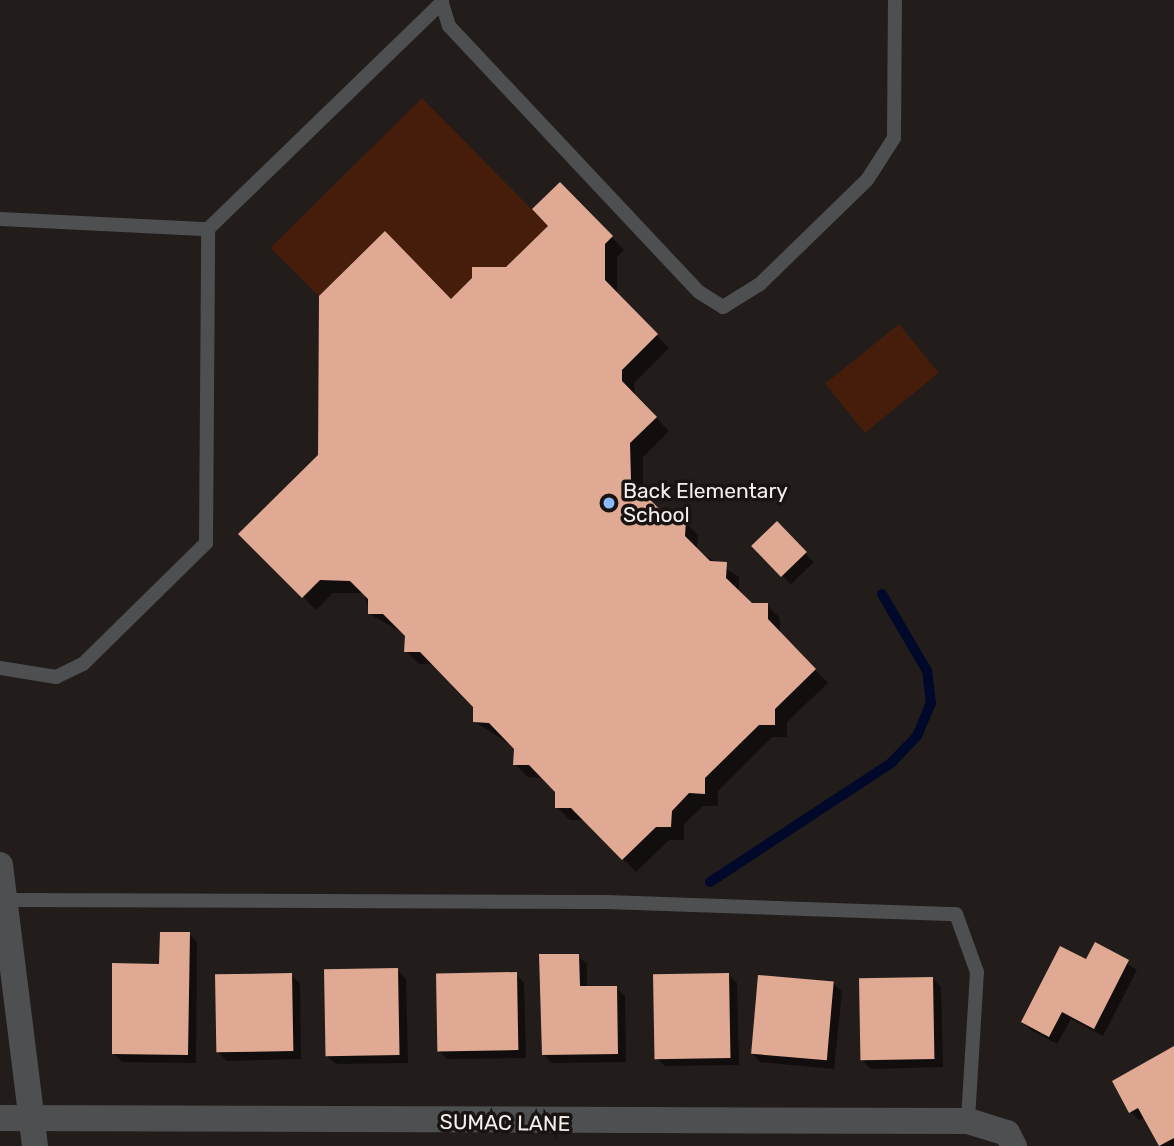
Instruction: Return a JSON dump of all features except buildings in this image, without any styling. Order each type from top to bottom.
[{"type":"street","points":[[0,865],[1,900],[35,1146]]},
{"type":"street","name":"SUMAC LANE","points":[[0,1118],[968,1121],[1011,1139]]},
{"type":"lane","points":[[0,668],[56,677],[83,664],[206,543],[208,229],[441,1],[449,26],[699,292],[723,307],[760,284],[867,180],[894,138],[895,0]]},
{"type":"lane","points":[[0,219],[208,229]]},
{"type":"lane","points":[[1,900],[607,902],[956,914],[977,972],[968,1121]]},
{"type":"shaded area","points":[[422,98],[548,226],[506,267],[472,267],[472,278],[451,299],[385,232],[319,296],[270,248]]},
{"type":"shaded area","points":[[899,324],[939,373],[865,433],[825,384]]},
{"type":"waterway","points":[[710,882],[891,763],[917,736],[931,703],[927,671],[882,594]]},
{"type":"place","name":"Back Elementary School","points":[[609,503]]}]
